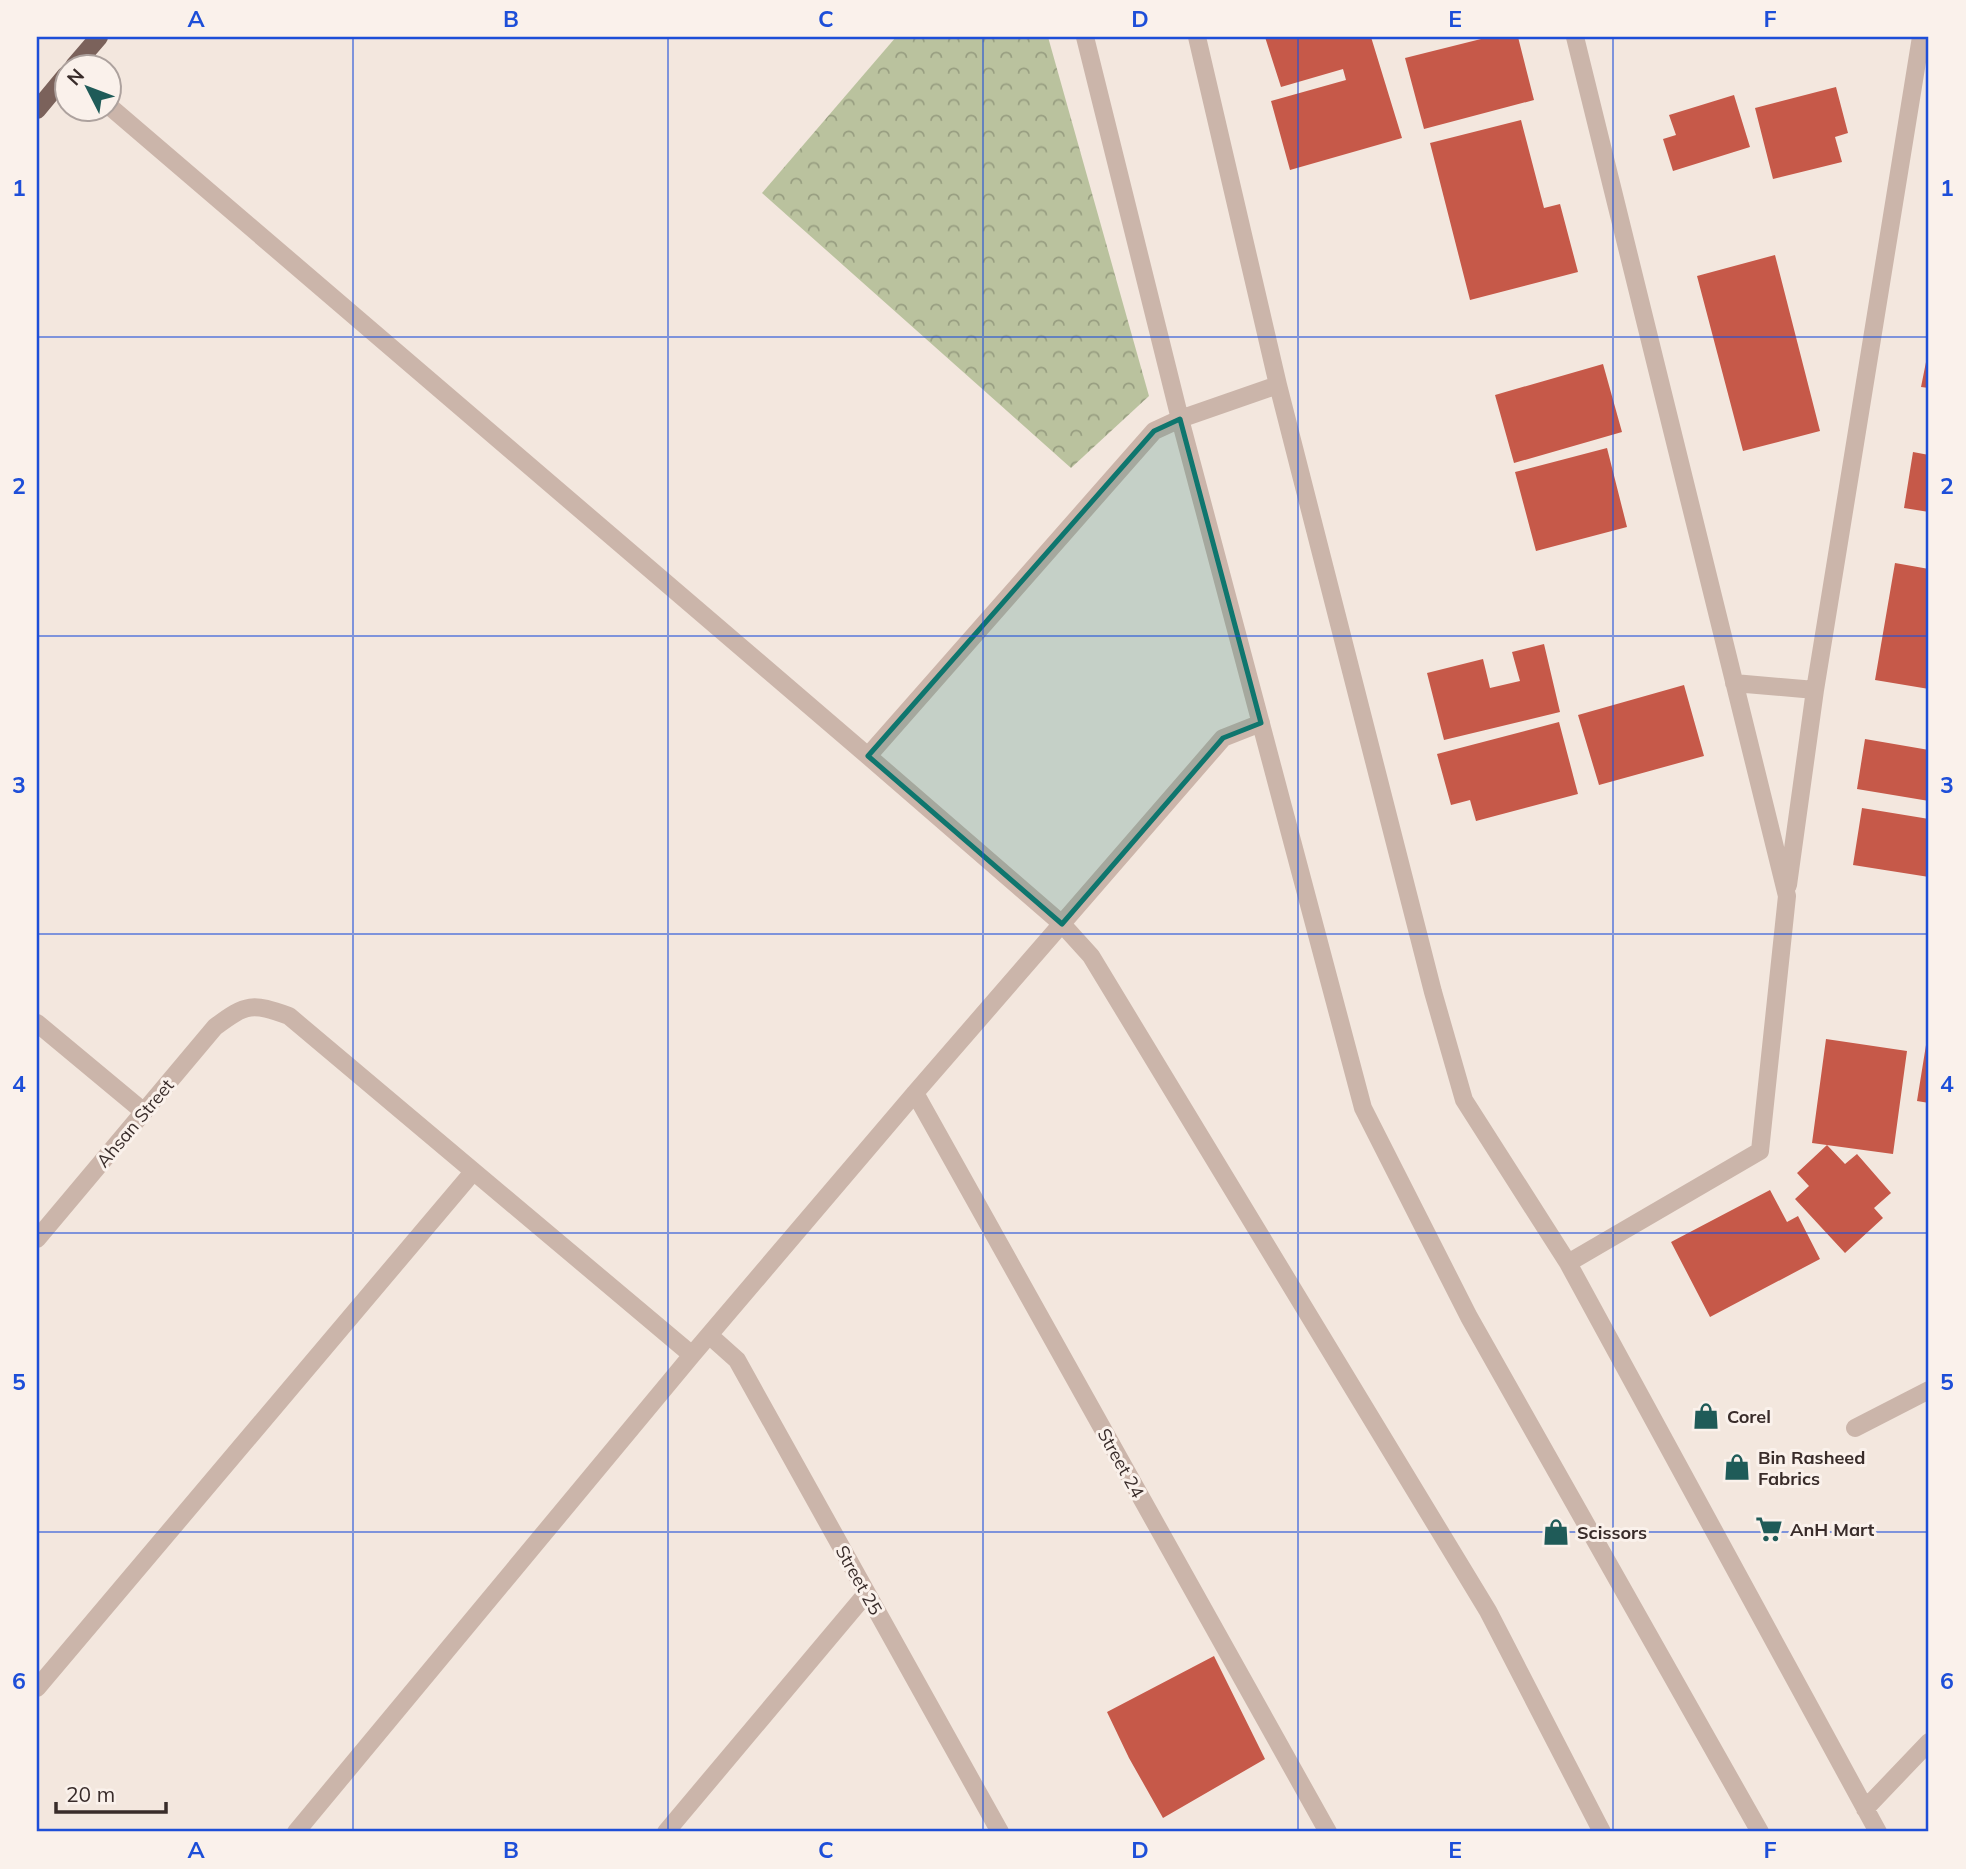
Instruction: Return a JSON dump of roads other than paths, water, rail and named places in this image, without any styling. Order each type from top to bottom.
[{"type":"main road","points":[[86,52],[99,37]]},
{"type":"main road","points":[[37,110],[52,92]]},
{"type":"street","points":[[1085,37],[1180,419],[1363,1108],[1469,1317],[1760,1832]]},
{"type":"street","points":[[1198,37],[1278,385],[1433,992],[1464,1100],[1568,1263],[1878,1832]]},
{"type":"street","points":[[1575,37],[1787,896]]},
{"type":"street","points":[[1568,1263],[1760,1151],[1787,896],[1815,690],[1919,39]]},
{"type":"street","points":[[122,117],[868,756],[1062,924],[1091,956],[1488,1611],[1602,1832]]},
{"type":"street","points":[[868,756],[1154,431],[1180,419],[1278,385]]},
{"type":"street","points":[[1734,683],[1815,690]]},
{"type":"street","points":[[296,1832],[692,1354],[1223,738],[1261,723]]},
{"type":"street","name":"Ahsan Street","points":[[37,1239],[215,1027],[237,1010],[262,1006],[289,1016],[472,1172]]},
{"type":"street","points":[[37,1023],[144,1112]]},
{"type":"street","name":"Street 24","points":[[915,1093],[1328,1832]]},
{"type":"street","points":[[37,1688],[472,1172],[692,1354]]},
{"type":"street","name":"Street 25","points":[[709,1335],[737,1360],[1000,1832]]},
{"type":"street","points":[[1855,1428],[1929,1391]]},
{"type":"street","points":[[666,1832],[866,1594]]},
{"type":"street","points":[[1865,1809],[1929,1742]]},
{"type":"place","name":"Corel","points":[[1706,1416]]},
{"type":"place","name":"Bin Rasheed Fabrics","points":[[1737,1467]]},
{"type":"place","name":"AnH Mart","points":[[1769,1529]]},
{"type":"place","name":"Scissors","points":[[1556,1532]]}]
